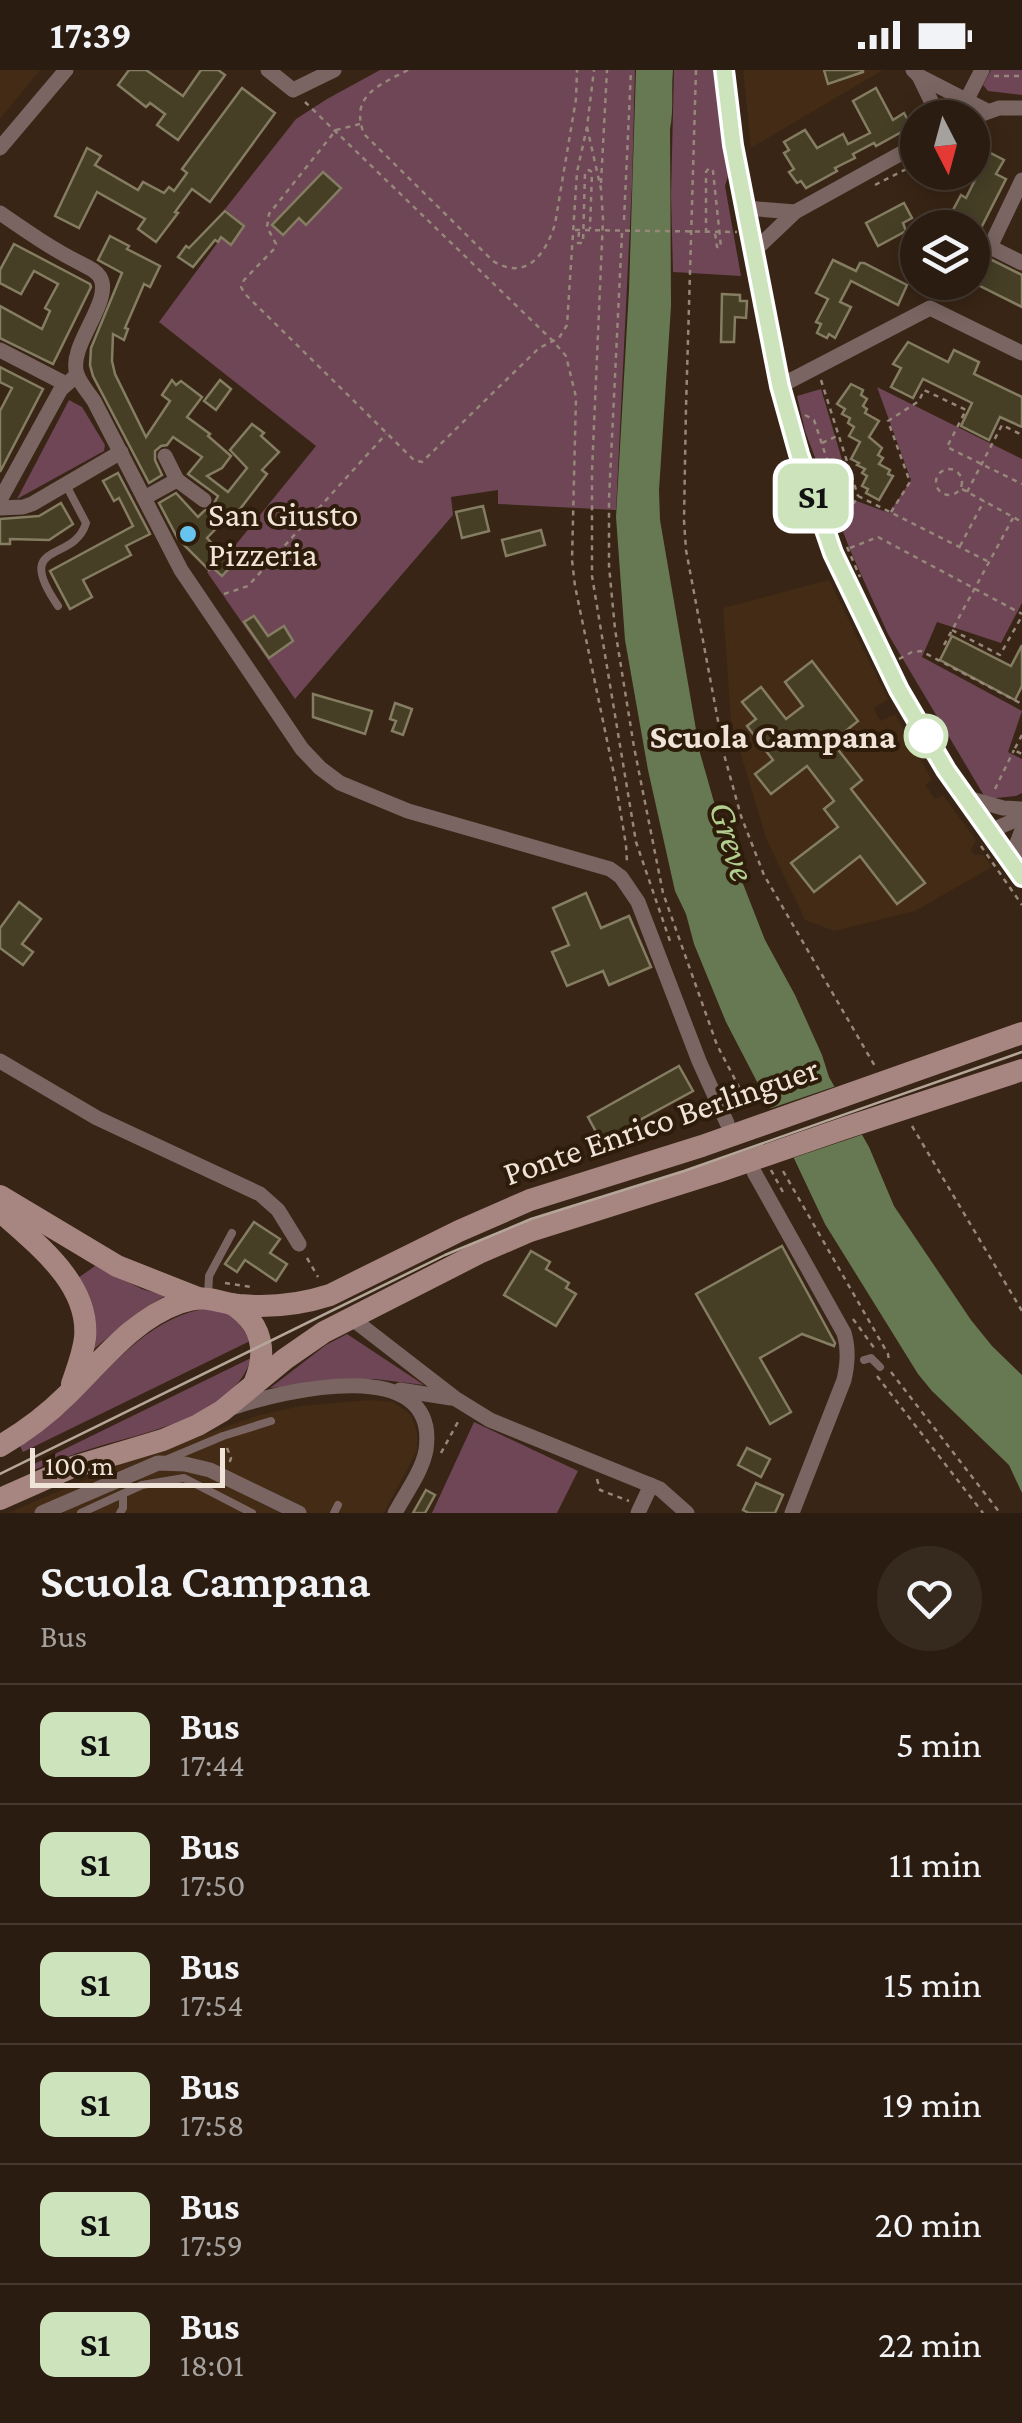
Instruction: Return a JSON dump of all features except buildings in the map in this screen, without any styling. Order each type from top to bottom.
[{"type":"main road","name":"Ponte Enrico Berlinguer","points":[[0,1196],[117,1266],[232,1304],[290,1306],[330,1295],[514,1207],[702,1146],[1022,1033]]},
{"type":"main road","name":"Ponte Enrico Berlinguer","points":[[0,1499],[70,1468],[198,1425],[222,1411],[299,1348],[350,1317],[530,1231],[1022,1070]]},
{"type":"main road","points":[[0,1211],[55,1264],[78,1298],[84,1342],[68,1394]]},
{"type":"main road","points":[[0,1446],[40,1419],[133,1330],[170,1307],[205,1292]]},
{"type":"main road","points":[[232,1304],[249,1317],[260,1340],[262,1361],[252,1387]]},
{"type":"street","points":[[0,148],[66,70]]},
{"type":"street","points":[[268,70],[294,90],[334,70]]},
{"type":"street","points":[[724,70],[733,145],[780,386],[833,553],[899,690],[964,797],[1020,875]]},
{"type":"street","points":[[916,73],[959,100]]},
{"type":"street","points":[[916,73],[930,100]]},
{"type":"street","points":[[978,100],[985,75]]},
{"type":"street","points":[[990,109],[1022,108]]},
{"type":"street","points":[[753,252],[794,212],[900,154]]},
{"type":"street","points":[[1022,180],[990,246],[1022,263]]},
{"type":"street","points":[[745,208],[794,212]]},
{"type":"street","points":[[0,212],[50,248],[96,272],[102,281],[100,299],[77,355],[72,380],[61,389],[0,504],[23,507],[121,452]]},
{"type":"street","points":[[780,386],[930,308],[1022,353]]},
{"type":"street","points":[[0,350],[72,380],[121,452],[181,570],[302,749],[320,768],[340,783],[408,811],[610,870],[622,877],[638,902],[699,1061],[727,1122]]},
{"type":"street","points":[[165,456],[177,480],[204,500]]},
{"type":"street","points":[[144,498],[177,480]]},
{"type":"street","points":[[964,797],[1022,809]]},
{"type":"street","points":[[988,832],[1022,817]]},
{"type":"street","points":[[1020,875],[1016,846],[1022,830]]},
{"type":"street","points":[[0,1061],[96,1118],[260,1194],[278,1210],[299,1244]]},
{"type":"street","points":[[762,1168],[847,1344],[844,1380],[792,1513]]},
{"type":"street","points":[[350,1317],[490,1420],[651,1485],[667,1493],[686,1513]]},
{"type":"street","points":[[222,1411],[306,1390],[361,1386],[456,1398]]},
{"type":"street","points":[[386,1388],[406,1397],[419,1411],[426,1441],[423,1460],[395,1513]]},
{"type":"street","points":[[42,1513],[158,1463],[173,1472],[197,1466],[216,1472],[299,1513]]},
{"type":"street","points":[[638,1513],[651,1485]]},
{"type":"lane","points":[[58,606],[42,583],[43,564],[47,556],[77,539],[86,523],[66,485]]},
{"type":"lane","points":[[205,1292],[232,1233]]},
{"type":"lane","points":[[864,1360],[870,1358],[880,1366]]},
{"type":"lane","points":[[158,1463],[272,1421]]},
{"type":"lane","points":[[82,1513],[173,1472],[252,1513]]},
{"type":"lane","points":[[120,1513],[123,1494]]},
{"type":"path","points":[[408,70],[365,97],[360,113],[364,134],[493,261],[510,267],[542,256],[550,241],[578,70]]},
{"type":"path","points":[[360,124],[336,130],[269,214],[267,227],[276,244],[241,287],[386,433],[414,460],[422,462],[539,348],[564,332],[576,230],[577,172],[594,70]]},
{"type":"path","points":[[294,90],[566,356],[576,397],[572,560],[575,586],[615,779],[627,862],[632,863],[640,856],[592,576],[606,70]]},
{"type":"path","points":[[624,220],[632,70]]},
{"type":"path","points":[[696,70],[686,550],[725,758],[746,831],[764,876],[878,1070]]},
{"type":"path","points":[[985,75],[1003,70]]},
{"type":"path","points":[[985,75],[1022,76]]},
{"type":"path","points":[[587,127],[601,189]]},
{"type":"path","points":[[706,233],[709,168],[713,171],[718,233]]},
{"type":"path","points":[[576,230],[578,243],[583,243],[587,230],[592,172],[589,170],[585,172],[587,230]]},
{"type":"path","points":[[576,230],[737,232]]},
{"type":"path","points":[[622,234],[609,500],[614,629],[664,894],[718,1045],[751,1112]]},
{"type":"path","points":[[820,378],[858,496],[989,562]]},
{"type":"path","points":[[891,512],[910,482],[888,421],[919,401],[924,390],[966,410],[947,447],[1022,484]]},
{"type":"path","points":[[803,414],[814,420],[836,487],[831,504],[854,503],[858,496]]},
{"type":"path","points":[[967,492],[1002,425],[1022,435]]},
{"type":"path","points":[[224,594],[248,586],[386,433]]},
{"type":"path","points":[[821,443],[838,436]]},
{"type":"path","points":[[949,470],[958,473],[962,480],[960,488],[954,494],[943,494],[938,488],[938,476],[949,470]]},
{"type":"path","points":[[836,487],[853,482]]},
{"type":"path","points":[[960,488],[1022,522]]},
{"type":"path","points":[[960,547],[984,501]]},
{"type":"path","points":[[944,645],[1013,518]]},
{"type":"path","points":[[843,537],[862,582]]},
{"type":"path","points":[[848,549],[878,537],[1022,615],[1000,655],[952,630]]},
{"type":"path","points":[[899,659],[921,650],[1022,704]]},
{"type":"path","points":[[990,798],[1022,736]]},
{"type":"path","points":[[1014,750],[1022,754]]},
{"type":"path","points":[[909,1121],[1022,1311]]},
{"type":"path","points":[[779,1163],[888,1354],[890,1371]]},
{"type":"path","points":[[762,1168],[790,1206]]},
{"type":"path","points":[[299,1244],[330,1295]]},
{"type":"path","points":[[205,1292],[252,1287]]},
{"type":"path","points":[[850,1314],[1000,1513]]},
{"type":"path","points":[[864,1360],[983,1513]]},
{"type":"path","points":[[225,1441],[231,1458],[228,1468]]},
{"type":"shaded area","points":[[0,70],[40,70],[0,119]]},
{"type":"shaded area","points":[[380,70],[635,70],[616,510],[498,504],[498,490],[451,497],[453,515],[295,699],[207,572],[212,567],[222,576],[232,565],[225,558],[316,446],[159,322],[221,238],[231,245],[245,226],[225,209],[296,119]]},
{"type":"shaded area","points":[[636,70],[673,70],[671,306],[660,520],[700,753],[722,830],[765,940],[795,995],[829,1077],[869,1147],[894,1206],[971,1320],[1022,1375],[1022,1493],[1009,1465],[918,1374],[825,1224],[726,1022],[675,891],[625,640],[616,517]]},
{"type":"shaded area","points":[[674,70],[713,70],[728,176],[725,186],[741,276],[673,272]]},
{"type":"shaded area","points":[[743,70],[883,70],[751,148]]},
{"type":"shaded area","points":[[991,70],[1022,70],[1022,95],[988,91],[983,85]]},
{"type":"shaded area","points":[[877,387],[1022,459],[1022,603],[1001,643],[937,622],[922,657],[1022,711],[1008,752],[1022,759],[1022,793],[1016,796],[986,799],[888,634],[850,550],[805,431],[797,396],[821,389],[854,500],[889,513],[911,480]]},
{"type":"shaded area","points":[[69,400],[82,407],[105,445],[104,451],[17,499]]},
{"type":"shaded area","points":[[829,580],[888,699],[874,708],[877,715],[881,721],[895,714],[932,780],[925,785],[935,799],[943,795],[976,840],[971,850],[975,855],[984,855],[992,867],[915,911],[834,931],[805,920],[766,838],[731,721],[723,608]]},
{"type":"shaded area","points":[[95,1266],[165,1296],[137,1313],[94,1349],[78,1278]]},
{"type":"shaded area","points":[[202,1309],[232,1316],[250,1341],[23,1452],[20,1446],[64,1412],[146,1335]]},
{"type":"shaded area","points":[[347,1334],[424,1385],[375,1379],[270,1388],[326,1345]]},
{"type":"shaded area","points":[[251,1358],[228,1393],[188,1418],[32,1471],[30,1466]]},
{"type":"shaded area","points":[[393,1402],[411,1415],[417,1432],[417,1451],[384,1513],[8,1513],[124,1463],[259,1415],[301,1406]]},
{"type":"shaded area","points":[[474,1422],[578,1471],[557,1513],[432,1513]]},
{"type":"pier","points":[[839,1085],[867,1133],[790,1159],[766,1110]]},
{"type":"tram line","points":[[0,1474],[445,1255],[531,1219],[684,1171],[1022,1052]]},
{"type":"bus line","name":"S1","points":[[724,70],[733,145],[780,386],[833,553],[899,690],[946,770],[1022,877]]},
{"type":"place","name":"San Giusto Pizzeria","points":[[188,534]]},
{"type":"place","name":"Scuola Campana","points":[[926,736]]},
{"type":"water label","name":"Greve","points":[[733,841]]}]
